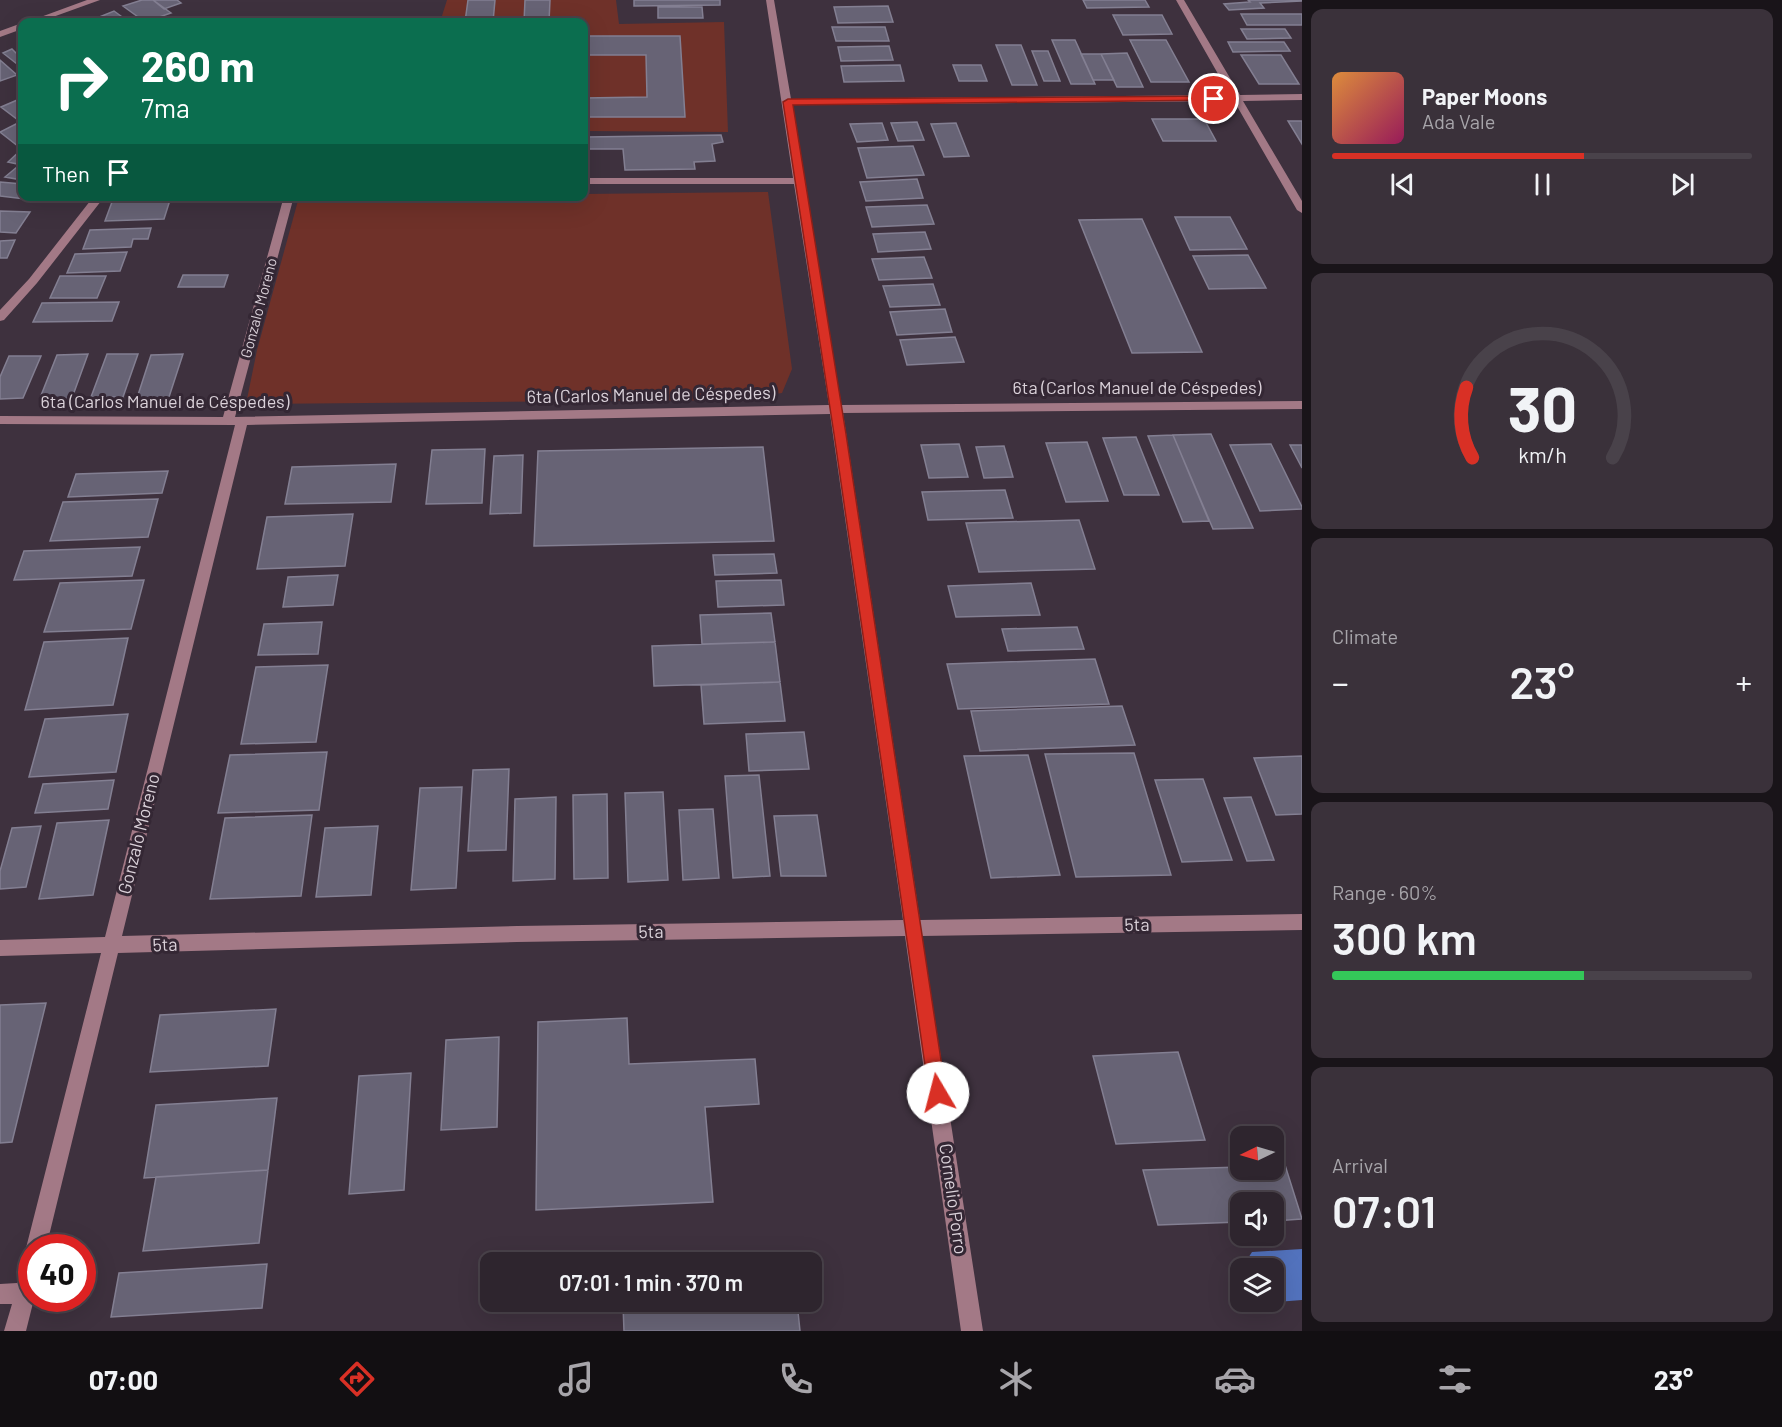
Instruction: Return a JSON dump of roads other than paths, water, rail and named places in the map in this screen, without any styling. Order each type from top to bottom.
[{"type":"street","points":[[44,18],[96,0]]},
{"type":"street","name":"Cornelio Porro","points":[[770,0],[836,410],[972,1331]]},
{"type":"street","points":[[1180,0],[1302,210]]},
{"type":"street","points":[[0,34],[18,27]]},
{"type":"street","points":[[788,102],[1302,97]]},
{"type":"street","points":[[588,181],[799,181]]},
{"type":"street","points":[[0,318],[33,281],[96,201]]},
{"type":"street","name":"Gonzalo Moreno","points":[[39,1234],[111,947],[288,201]]},
{"type":"street","name":"6ta (Carlos Manuel de Céspedes)","points":[[0,420],[235,421],[836,410],[1302,405]]},
{"type":"street","name":"5ta","points":[[0,948],[111,947],[517,934],[1302,922]]},
{"type":"street","points":[[0,1294],[18,1293]]},
{"type":"street","points":[[15,1331],[20,1312]]},
{"type":"water","points":[[1302,1249],[1302,1300],[1284,1301],[1284,1258],[1248,1258],[1252,1252]]}]
